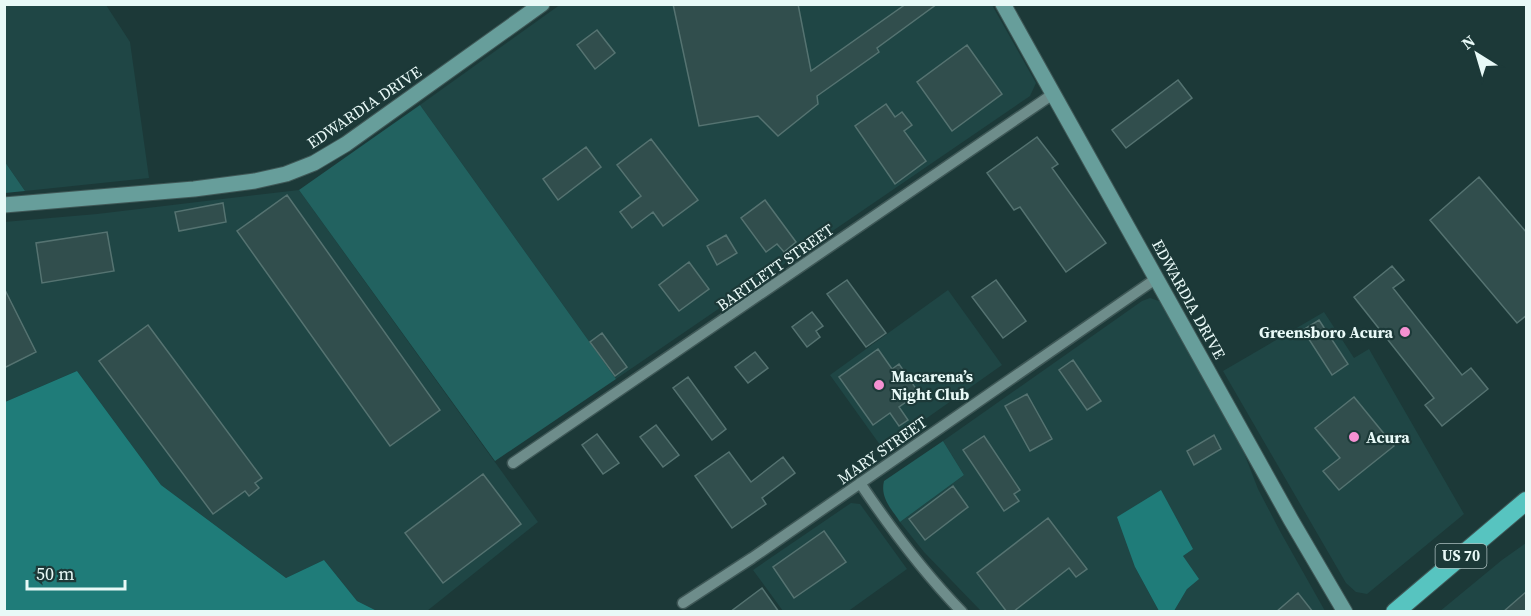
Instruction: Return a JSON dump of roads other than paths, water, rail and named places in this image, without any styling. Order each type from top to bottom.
[{"type":"highway","name":"US 70","points":[[1395,612],[1527,501]]},
{"type":"main road","name":"EDWARDIA DRIVE","points":[[4,205],[194,189],[255,181],[286,174],[314,163],[354,138],[542,4]]},
{"type":"main road","name":"EDWARDIA DRIVE","points":[[1003,4],[1291,520],[1345,612]]},
{"type":"street","name":"BARTLETT STREET","points":[[513,463],[1053,94]]},
{"type":"street","name":"MARY STREET","points":[[683,603],[1157,278]]},
{"type":"street","points":[[860,483],[897,536],[962,612]]},
{"type":"place","name":"Greensboro Acura","points":[[1405,332]]},
{"type":"place","name":"Macarena’s Night Club","points":[[879,385]]},
{"type":"place","name":"Acura","points":[[1354,437]]}]
